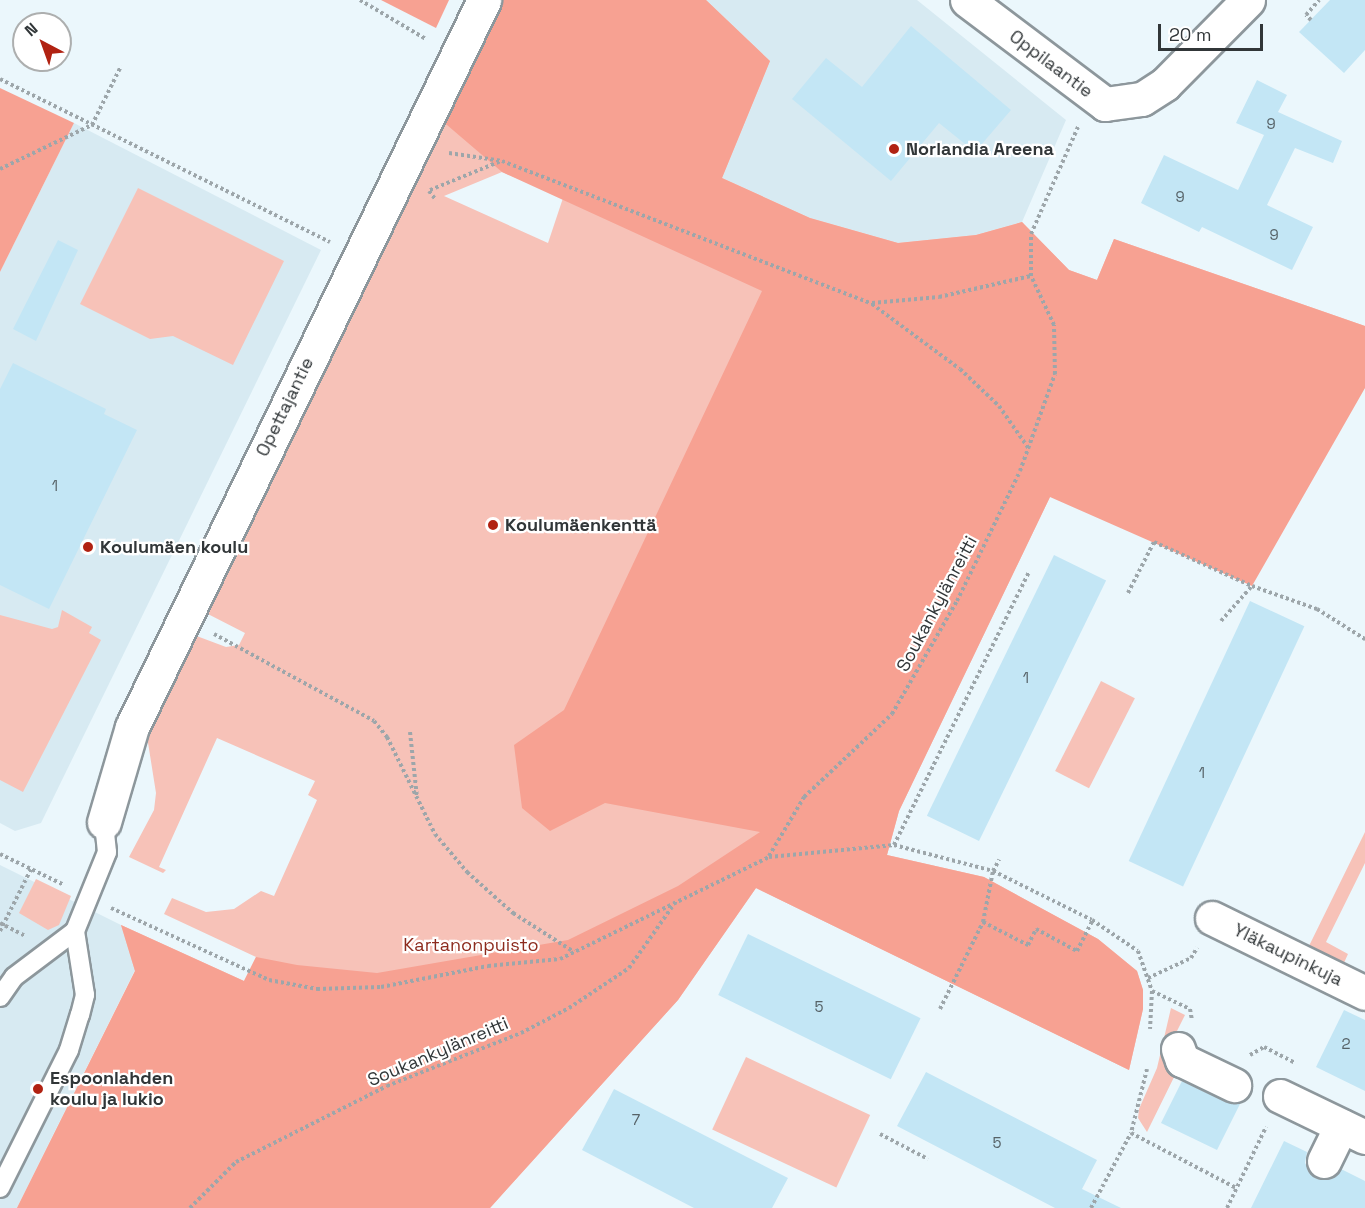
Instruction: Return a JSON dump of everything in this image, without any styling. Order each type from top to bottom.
[{"type":"street","name":"Opettajantie","points":[[104,822],[132,727],[409,148],[484,0]]},
{"type":"street","name":"Oppilaantie","points":[[967,0],[1105,104],[1142,99],[1165,84],[1248,0]]},
{"type":"street","name":"Yläkaupinkuja","points":[[1212,918],[1365,993]]},
{"type":"street","points":[[1164,1041],[1182,1060],[1234,1085]]},
{"type":"street","points":[[1280,1096],[1353,1132],[1324,1161]]},
{"type":"lane","points":[[0,997],[14,977],[75,931],[91,898],[107,852],[104,822]]},
{"type":"lane","points":[[0,1188],[69,1050],[80,1015],[85,995],[75,931]]},
{"type":"path","points":[[360,0],[434,45]]},
{"type":"path","points":[[1311,20],[1306,15],[1319,0]]},
{"type":"path","points":[[0,169],[92,125],[121,66]]},
{"type":"path","points":[[0,79],[357,256]]},
{"type":"path","points":[[872,304],[939,297],[1031,276],[1031,234],[1070,149],[1078,127],[1077,119]]},
{"type":"path","points":[[409,148],[502,160],[872,304],[960,369],[999,406],[1029,448]]},
{"type":"path","points":[[379,212],[502,160]]},
{"type":"path","points":[[429,190],[436,200]]},
{"type":"path","name":"Soukankylänreitti","points":[[769,856],[804,797],[892,714],[957,601],[1029,448],[1054,374],[1054,325],[1031,276]]},
{"type":"path","points":[[1128,593],[1154,542],[1252,586],[1317,609],[1365,639]]},
{"type":"path","points":[[894,845],[1029,572]]},
{"type":"path","points":[[1221,621],[1252,586]]},
{"type":"path","points":[[216,636],[374,721],[387,737],[435,834],[486,892],[574,952]]},
{"type":"path","points":[[410,732],[418,802]]},
{"type":"path","points":[[0,854],[269,980],[317,989],[381,987],[488,966],[560,959],[769,856],[894,845],[993,871],[1092,920],[1138,951],[1148,978],[1164,1041]]},
{"type":"path","points":[[940,1009],[983,922],[993,871],[999,860]]},
{"type":"path","points":[[0,931],[31,869]]},
{"type":"path","name":"Soukankylänreitti","points":[[190,1208],[246,1157],[387,1086],[521,1033],[569,1008],[629,968],[677,900]]},
{"type":"path","points":[[1148,978],[1191,958],[1212,918]]},
{"type":"path","points":[[983,922],[1028,945],[1036,930],[1077,951],[1092,920]]},
{"type":"path","points":[[1152,992],[1190,1009],[1193,1018]]},
{"type":"path","points":[[1091,1208],[1131,1133],[1147,1066]]},
{"type":"path","points":[[1131,1133],[1236,1188],[1227,1208]]},
{"type":"path","points":[[880,1134],[928,1159]]},
{"type":"shaded area","points":[[381,0],[449,0],[436,28]]},
{"type":"shaded area","name":"Kartanonpuisto","points":[[502,0],[706,0],[770,61],[722,178],[810,218],[898,243],[976,235],[1022,222],[1069,270],[1097,280],[1114,239],[1365,326],[1365,388],[1252,586],[1050,497],[899,811],[887,855],[984,877],[1098,939],[1137,971],[1143,990],[1143,1009],[1129,1070],[756,888],[678,1000],[490,1208],[17,1208],[135,971],[121,925],[244,981],[256,957],[297,965],[377,973],[568,940],[678,886],[760,832],[605,803],[550,831],[522,808],[514,745],[564,710],[762,291],[502,172],[440,119]]},
{"type":"shaded area","name":"Norlandia Areena","points":[[706,0],[917,0],[1066,120],[1022,222],[976,235],[898,243],[810,218],[722,178],[770,61]]},
{"type":"shaded area","points":[[0,88],[74,123],[0,272]]},
{"type":"shaded area","name":"Koulumäen koulu","points":[[74,123],[321,250],[41,823],[15,831],[0,823],[0,272]]},
{"type":"shaded area","name":"Espoonlahden koulu ja lukio","points":[[0,865],[121,925],[135,970],[17,1208],[0,1208]]},
{"type":"green space","name":"Kartanonpuisto","points":[[502,0],[706,0],[770,61],[722,178],[810,218],[898,243],[976,235],[1022,222],[1069,270],[1097,280],[1114,239],[1365,326],[1365,388],[1050,497],[899,811],[887,855],[984,877],[1098,939],[1137,971],[1143,990],[1143,1009],[1129,1070],[756,888],[678,1000],[490,1208],[17,1208],[135,971],[121,925],[244,981],[256,957],[164,914],[172,898],[206,912],[234,909],[261,891],[274,896],[317,800],[308,795],[315,781],[217,738],[159,867],[166,870],[163,873],[129,857],[154,810],[156,793],[146,730],[194,635],[226,647],[239,645],[245,633],[204,612]],"holes":[[[502,172],[563,198],[548,243],[444,196]]]},
{"type":"green space","points":[[138,188],[284,261],[233,365],[173,336],[150,339],[80,304]]},
{"type":"green space","points":[[62,610],[92,627],[89,633],[101,640],[23,792],[0,780],[0,615],[52,629],[58,627]]},
{"type":"green space","points":[[1101,681],[1135,698],[1089,788],[1055,771]]},
{"type":"green space","points":[[1365,832],[1365,863],[1326,942],[1348,954],[1343,965],[1308,948]]},
{"type":"green space","points":[[36,879],[71,896],[59,925],[48,930],[19,913]]},
{"type":"green space","points":[[1171,1008],[1185,1015],[1163,1059],[1179,1067],[1147,1132],[1138,1118],[1139,1109],[1157,1068]]},
{"type":"green space","points":[[746,1057],[870,1115],[836,1187],[712,1130]]},
{"type":"building","points":[[1330,0],[1365,0],[1365,50],[1344,73],[1299,32]]},
{"type":"building","points":[[911,26],[1011,110],[975,152],[939,123],[891,181],[792,99],[826,58],[862,87]]},
{"type":"building","points":[[1257,80],[1287,95],[1278,112],[1342,141],[1333,163],[1295,148],[1267,205],[1313,227],[1292,270],[1202,227],[1199,232],[1141,203],[1164,155],[1238,190],[1264,135],[1236,123]]},
{"type":"building","points":[[58,240],[78,250],[36,341],[13,329]]},
{"type":"building","points":[[13,363],[106,409],[104,414],[137,430],[49,609],[0,585],[0,389]]},
{"type":"building","points":[[1054,555],[1106,580],[979,841],[927,816]]},
{"type":"building","points":[[1250,601],[1304,626],[1183,886],[1129,861]]},
{"type":"building","points":[[748,934],[921,1018],[891,1079],[718,995]]},
{"type":"building","points":[[1344,1010],[1365,1020],[1365,1091],[1316,1067]]},
{"type":"building","points":[[926,1072],[1097,1160],[1082,1189],[1121,1208],[1055,1208],[897,1126]]},
{"type":"building","points":[[1182,1081],[1226,1102],[1241,1102],[1217,1150],[1161,1123]]},
{"type":"building","points":[[614,1089],[788,1178],[772,1208],[694,1208],[582,1150]]},
{"type":"building","points":[[1284,1141],[1307,1152],[1305,1163],[1315,1178],[1326,1180],[1341,1169],[1365,1181],[1365,1208],[1251,1208]]},
{"type":"place","name":"Norlandia Areena","points":[[894,149]]},
{"type":"place","name":"Koulumäenkenttä","points":[[493,525]]},
{"type":"place","name":"Koulumäen koulu","points":[[88,547]]},
{"type":"place","name":"Espoonlahden koulu ja lukio","points":[[38,1089]]}]
